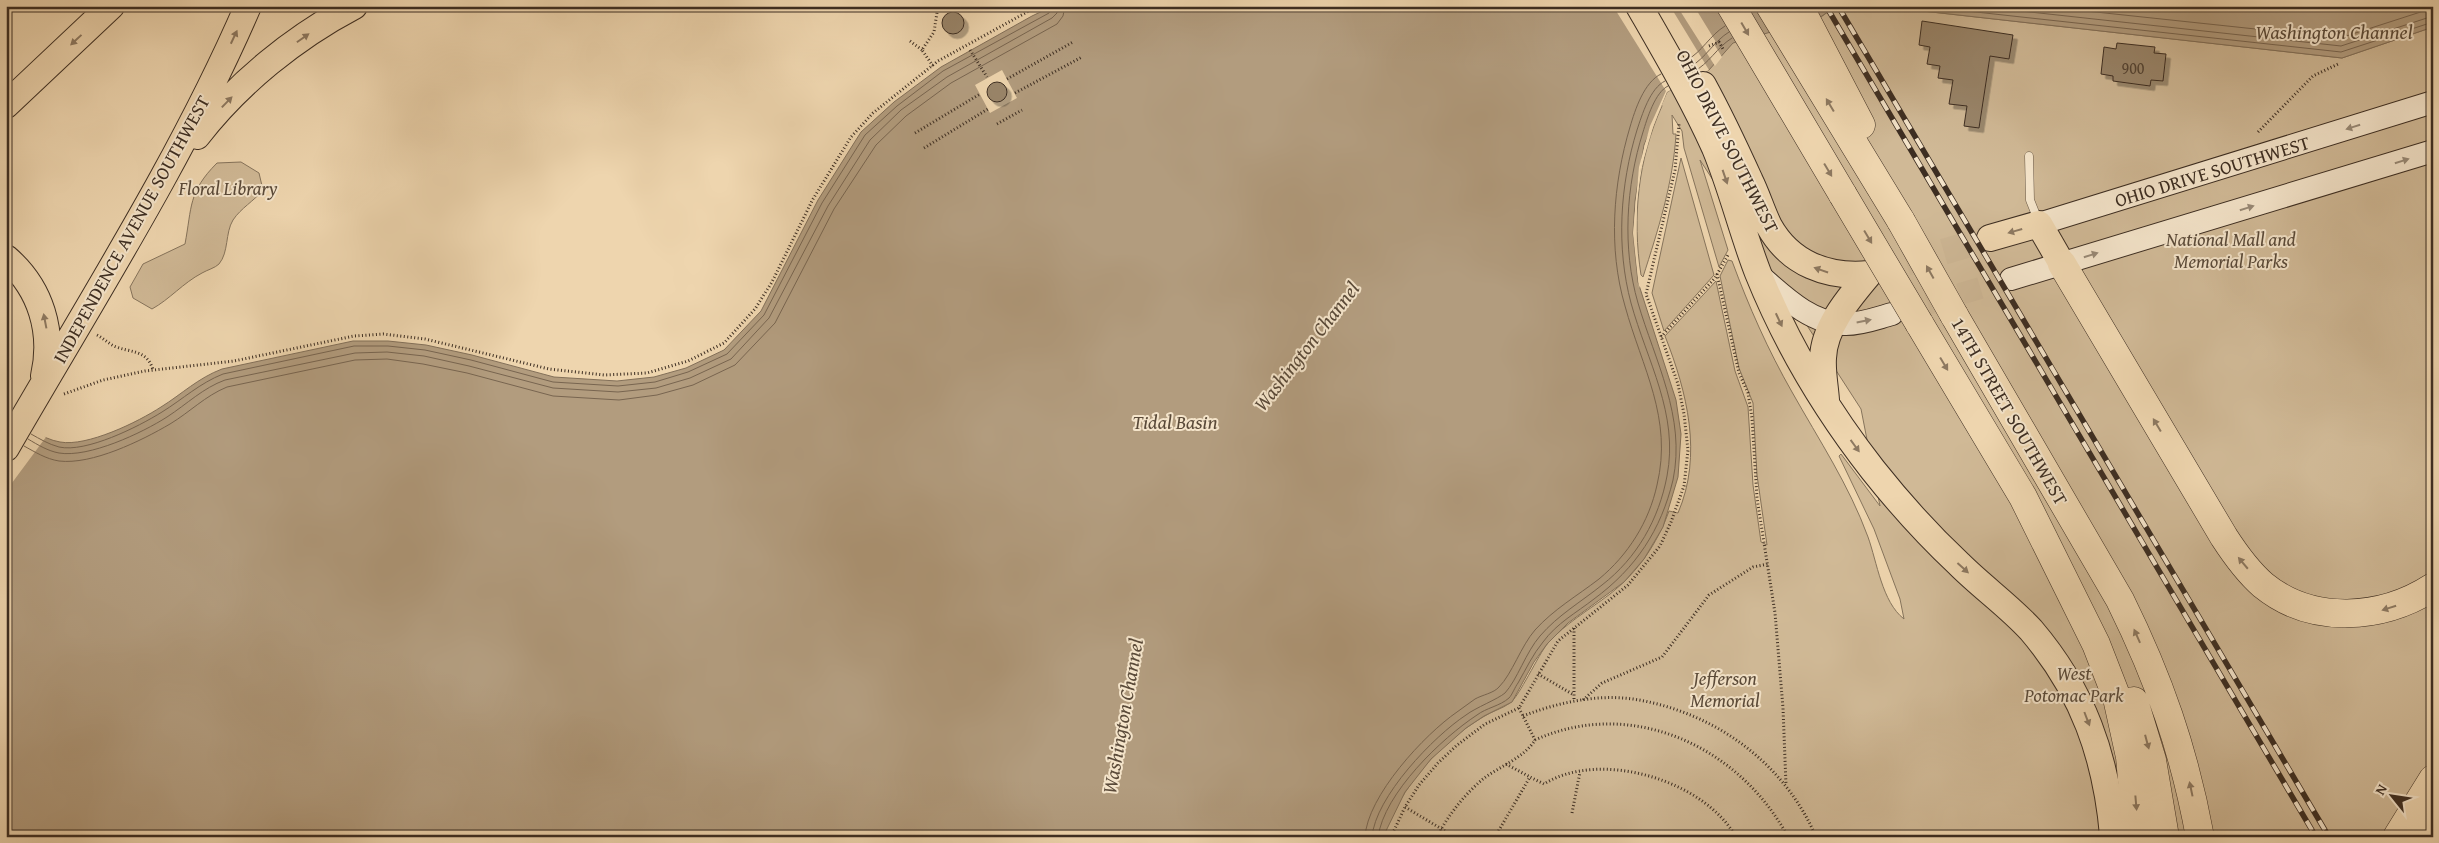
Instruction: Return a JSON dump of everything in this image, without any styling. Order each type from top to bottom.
[{"type":"highway","name":"14TH STREET SOUTHWEST","points":[[1732,6],[2023,498],[2084,617],[2117,698],[2130,756],[2119,836]]},
{"type":"highway","name":"14TH STREET SOUTHWEST","points":[[1770,6],[1901,221],[2120,600],[2160,686],[2176,733],[2189,778],[2200,837]]},
{"type":"highway","points":[[1799,6],[1857,115],[1901,221]]},
{"type":"highway","points":[[2062,264],[2224,537],[2244,565],[2264,585],[2304,606],[2348,614],[2378,612],[2391,608],[2433,587]]},
{"type":"highway","points":[[2023,498],[2072,561],[2096,606],[2118,654],[2152,760],[2165,837]]},
{"type":"highway","points":[[2397,837],[2433,779]]},
{"type":"highway","points":[[2421,837],[2433,818]]},
{"type":"main road","points":[[6,105],[111,6]]},
{"type":"main road","name":"INDEPENDENCE AVENUE SOUTHWEST","points":[[6,448],[22,420],[53,390],[93,302],[163,180],[192,125],[248,6]]},
{"type":"main road","points":[[163,180],[206,125],[258,73],[323,25],[354,6]]},
{"type":"main road","name":"OHIO DRIVE SOUTHWEST","points":[[1639,6],[1723,123],[1770,226],[1781,243],[1802,262],[1816,269],[1850,276],[1869,274],[1850,296],[1834,323]]},
{"type":"main road","name":"OHIO DRIVE SOUTHWEST","points":[[1656,6],[1692,81],[1759,275]]},
{"type":"main road","points":[[2040,224],[2062,264]]},
{"type":"main road","name":"OHIO DRIVE SOUTHWEST","points":[[1990,238],[2040,224]]},
{"type":"main road","points":[[6,258],[29,284],[42,309],[53,390]]},
{"type":"main road","points":[[1759,275],[1796,357],[1827,406],[1872,469],[1913,518],[1961,566],[2017,616],[2060,668],[2082,706],[2098,750],[2119,836]]},
{"type":"main road","points":[[1827,406],[1822,357],[1827,338],[1834,323]]},
{"type":"street","name":"OHIO DRIVE SOUTHWEST","points":[[2040,224],[2433,102]]},
{"type":"street","points":[[2011,279],[2433,151]]},
{"type":"street","name":"OHIO DRIVE SOUTHWEST","points":[[1759,275],[1790,302],[1808,313],[1834,323],[1868,321],[1892,314]]},
{"type":"lane","points":[[2029,156],[2030,200],[2040,224]]},
{"type":"path","points":[[922,50],[934,32],[938,6]]},
{"type":"path","points":[[53,390],[153,370],[234,361],[354,336],[382,334],[425,339],[549,369],[604,375],[647,373],[688,361],[724,343],[756,309],[772,282],[813,199],[851,137],[873,113],[933,66],[1038,6]]},
{"type":"path","points":[[910,41],[922,50],[933,66]]},
{"type":"path","points":[[1007,79],[1073,42]]},
{"type":"path","points":[[1709,46],[1719,42],[1723,49]]},
{"type":"path","points":[[970,50],[988,78]]},
{"type":"path","points":[[1015,93],[1082,57]]},
{"type":"path","points":[[2258,132],[2313,76],[2338,64]]},
{"type":"path","points":[[915,133],[980,94]]},
{"type":"path","points":[[924,148],[988,109]]},
{"type":"path","points":[[997,124],[1022,110]]},
{"type":"path","points":[[1391,837],[1405,807],[1419,785],[1456,746],[1485,724],[1519,708],[1558,641],[1628,585],[1660,546],[1684,486],[1688,450],[1678,384],[1646,294],[1676,170],[1680,116]]},
{"type":"path","points":[[1661,337],[1717,274],[1732,247]]},
{"type":"path","points":[[1717,274],[1739,373],[1748,393],[1752,418],[1757,498],[1775,613],[1783,708],[1786,785]]},
{"type":"path","points":[[97,335],[115,346],[139,352],[150,363],[153,370]]},
{"type":"path","points":[[1582,700],[1602,684],[1662,657],[1709,595],[1753,568],[1768,564]]},
{"type":"path","points":[[1574,628],[1574,701]]},
{"type":"path","points":[[1538,674],[1574,695]]},
{"type":"path","points":[[1523,716],[1574,701],[1638,700],[1706,720],[1747,747],[1786,785],[1806,814],[1816,837]]},
{"type":"path","points":[[1519,708],[1535,740]]},
{"type":"path","points":[[1437,837],[1469,792],[1483,779],[1529,750],[1535,740],[1566,729],[1603,724],[1641,728],[1681,738],[1702,748],[1737,772],[1765,802],[1788,837]]},
{"type":"path","points":[[1506,764],[1544,784],[1580,772],[1595,770],[1623,770],[1663,781],[1699,799],[1716,813],[1736,837]]},
{"type":"path","points":[[1572,814],[1580,772]]},
{"type":"path","points":[[1496,837],[1530,776]]},
{"type":"path","points":[[1405,807],[1456,837]]},
{"type":"green space","points":[[1620,6],[1821,17],[1836,6],[1878,6],[2342,58],[2433,27],[2433,837],[1383,837],[1400,801],[1423,768],[1451,740],[1486,715],[1507,705],[1514,699],[1548,643],[1562,629],[1610,594],[1638,567],[1659,535],[1669,511],[1678,513],[1686,491],[1690,469],[1691,446],[1689,424],[1680,379],[1665,336],[1716,281],[1735,371],[1748,407],[1753,485],[1761,542],[1767,545],[1757,475],[1753,403],[1739,368],[1720,276],[1728,260],[1732,261],[1752,312],[1775,360],[1852,499],[1868,537],[1885,592],[1890,603],[1904,619],[1900,599],[1874,529],[1839,456],[1841,454],[1880,506],[1861,409],[1700,160],[1728,250],[1719,267],[1684,148],[1682,131],[1672,115],[1673,134],[1676,134],[1672,171],[1643,277],[1641,275],[1637,232],[1639,189],[1647,147],[1662,106]]},
{"type":"green space","points":[[1681,158],[1714,275],[1664,331],[1652,293]]},
{"type":"green space","name":"Floral Library","points":[[241,162],[259,173],[263,190],[233,220],[224,254],[219,264],[195,277],[152,309],[133,298],[130,287],[143,264],[185,244],[193,200],[208,173],[217,163]]},
{"type":"water","name":"Tidal Basin","points":[[1053,6],[1836,6],[1819,18],[1733,43],[1709,70],[1667,92],[1644,145],[1635,201],[1633,233],[1638,282],[1676,400],[1681,434],[1678,477],[1663,527],[1644,559],[1624,582],[1568,623],[1547,644],[1534,662],[1512,702],[1484,716],[1466,728],[1431,759],[1405,792],[1383,837],[6,837],[6,413],[46,438],[71,443],[84,441],[112,432],[139,420],[222,369],[353,341],[388,341],[426,345],[554,377],[617,381],[654,377],[686,368],[724,350],[761,311],[818,200],[861,132],[894,102],[941,67]]},
{"type":"water","name":"Washington Channel","points":[[1878,6],[2433,6],[2433,27],[2342,58]]},
{"type":"pier","points":[[1613,6],[1670,6],[1709,70],[1667,92],[1653,127],[1641,168],[1637,201],[1636,248],[1641,283],[1639,288],[1633,233],[1639,167],[1650,126],[1666,91]]},
{"type":"pier","points":[[1677,6],[1694,6],[1716,42],[1714,44],[1722,57],[1715,66]]},
{"type":"pier","points":[[1002,70],[1017,98],[990,113],[975,85]]},
{"type":"pier","points":[[6,413],[46,437],[6,491]]},
{"type":"building","points":[[953,12],[961,15],[964,23],[961,31],[953,34],[945,31],[942,23],[945,15]]},
{"type":"building","points":[[1922,21],[2013,35],[2009,59],[1990,56],[1979,128],[1964,126],[1967,106],[1949,104],[1953,80],[1938,78],[1940,66],[1927,64],[1930,47],[1919,45]]},
{"type":"building","points":[[2117,43],[2155,47],[2154,53],[2166,54],[2163,81],[2151,80],[2150,86],[2113,81],[2113,76],[2101,74],[2104,47],[2116,49]]},
{"type":"building","points":[[997,82],[1004,85],[1007,92],[1004,99],[997,102],[990,99],[987,92],[990,85]]},
{"type":"tunnel","points":[[1869,274],[1990,238]]},
{"type":"tunnel","points":[[1896,313],[2011,279]]},
{"type":"railway","points":[[1826,6],[2316,837]]},
{"type":"railway","points":[[1838,6],[2329,837]]},
{"type":"park label","name":"National Mall and Memorial Parks","points":[[2231,250]]},
{"type":"park label","name":"West Potomac Park","points":[[2074,684]]},
{"type":"park label","name":"Jefferson Memorial","points":[[1725,689]]}]
